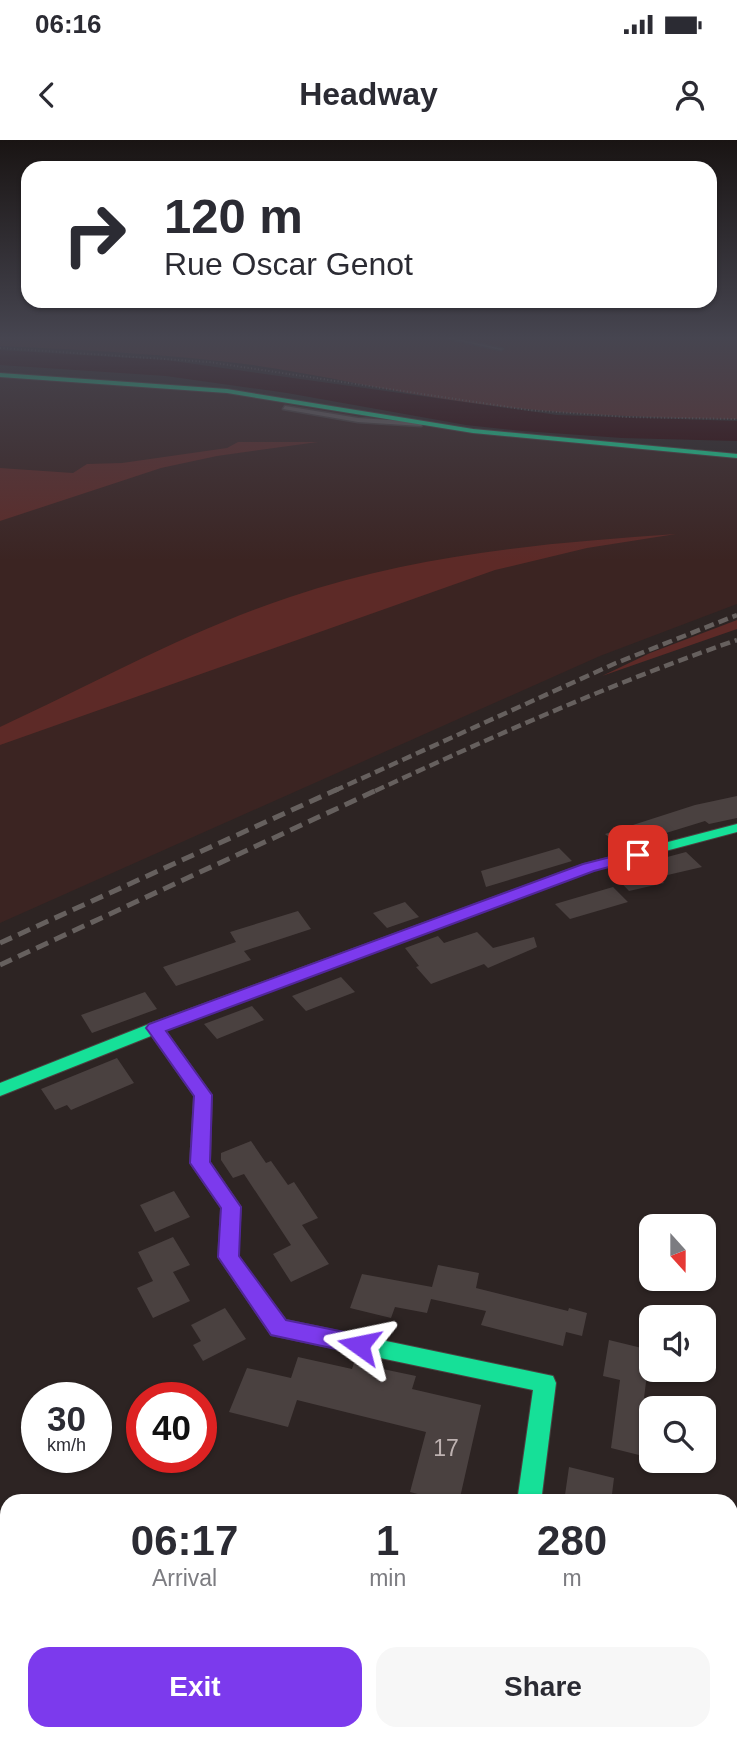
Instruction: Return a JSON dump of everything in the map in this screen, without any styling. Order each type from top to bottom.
[{"type":"street","points":[[350,412],[424,424],[737,456]]},
{"type":"street","points":[[0,1090],[155,1028],[589,867],[737,828]]},
{"type":"street","points":[[155,1028],[203,1095],[200,1163],[231,1207],[228,1257],[279,1328],[545,1383],[530,1494]]},
{"type":"lane","points":[[307,412],[358,420],[424,424]]},
{"type":"path","points":[[552,412],[627,417],[737,419]]},
{"type":"shaded area","points":[[0,412],[338,412],[428,427],[737,458],[737,604],[600,656],[0,923]]},
{"type":"shaded area","points":[[391,412],[533,412],[557,415],[737,421],[737,441],[622,438],[466,425]]},
{"type":"shaded area","points":[[564,412],[737,412],[737,419],[667,418]]},
{"type":"shaded area","points":[[238,442],[318,442],[217,456],[161,468],[0,521],[0,468],[73,473],[87,464],[122,463],[227,448]]},
{"type":"shaded area","points":[[676,534],[587,548],[495,570],[0,745],[0,727],[216,625],[337,582],[385,570],[481,553]]},
{"type":"shaded area","points":[[737,620],[737,629],[602,676],[650,653]]},
{"type":"building","points":[[737,796],[737,818],[709,824],[705,821],[666,833],[668,835],[615,848],[613,840],[605,834],[695,805]]},
{"type":"building","points":[[559,848],[572,861],[486,887],[481,871]]},
{"type":"building","points":[[686,852],[702,867],[659,877],[664,883],[629,891],[611,872]]},
{"type":"building","points":[[613,887],[628,902],[570,919],[555,904]]},
{"type":"building","points":[[405,902],[419,917],[387,928],[373,913]]},
{"type":"building","points":[[298,911],[311,929],[244,951],[251,960],[176,986],[163,967],[236,942],[230,932]]},
{"type":"building","points":[[477,932],[493,948],[534,937],[537,947],[488,968],[484,964],[431,984],[416,967],[419,966],[405,948],[438,936],[444,943]]},
{"type":"building","points":[[341,977],[355,992],[306,1011],[292,996]]},
{"type":"building","points":[[145,992],[157,1009],[92,1033],[81,1015]]},
{"type":"building","points":[[252,1006],[264,1020],[217,1039],[204,1024]]},
{"type":"building","points":[[117,1058],[134,1083],[71,1110],[67,1105],[55,1110],[41,1089]]},
{"type":"building","points":[[251,1141],[266,1163],[271,1161],[288,1185],[294,1182],[318,1218],[302,1225],[329,1264],[291,1282],[273,1254],[291,1245],[244,1174],[233,1178],[221,1160],[221,1153]]},
{"type":"building","points":[[174,1191],[190,1217],[155,1232],[140,1205]]},
{"type":"building","points":[[173,1237],[190,1265],[173,1272],[190,1301],[153,1318],[137,1288],[153,1281],[138,1252]]},
{"type":"building","points":[[438,1265],[479,1273],[476,1288],[568,1311],[569,1308],[587,1313],[582,1336],[566,1332],[563,1346],[481,1325],[486,1311],[431,1299],[427,1313],[395,1307],[391,1318],[350,1308],[362,1274],[432,1287]]},
{"type":"building","points":[[225,1308],[246,1339],[203,1361],[193,1345],[201,1341],[191,1325]]},
{"type":"building","points":[[609,1340],[639,1347],[639,1382],[646,1382],[644,1396],[639,1396],[639,1455],[611,1448],[620,1380],[603,1376]]},
{"type":"building","points":[[298,1357],[352,1369],[354,1363],[416,1376],[412,1389],[481,1405],[461,1494],[410,1492],[426,1432],[297,1400],[288,1427],[229,1412],[247,1368],[291,1378]]},
{"type":"building","points":[[569,1467],[614,1478],[612,1494],[565,1494]]},
{"type":"railway","points":[[334,791],[616,663],[737,615]]},
{"type":"railway","points":[[375,791],[554,711],[737,640]]},
{"type":"railway","points":[[0,943],[338,789]]},
{"type":"railway","points":[[0,965],[379,789]]},
{"type":"traffic: fast","points":[[354,412],[473,431],[737,456]]},
{"type":"traffic: fast","points":[[0,1090],[155,1028],[589,867],[737,828]]},
{"type":"traffic: fast","points":[[246,1282],[279,1328],[545,1383],[530,1494]]},
{"type":"traffic: slow","points":[[155,1028],[203,1095],[200,1163],[231,1207],[228,1257],[246,1282]]},
{"type":"route","points":[[359,1345],[279,1328],[228,1257],[231,1207],[200,1163],[203,1095],[155,1028],[589,867],[638,855]]}]
